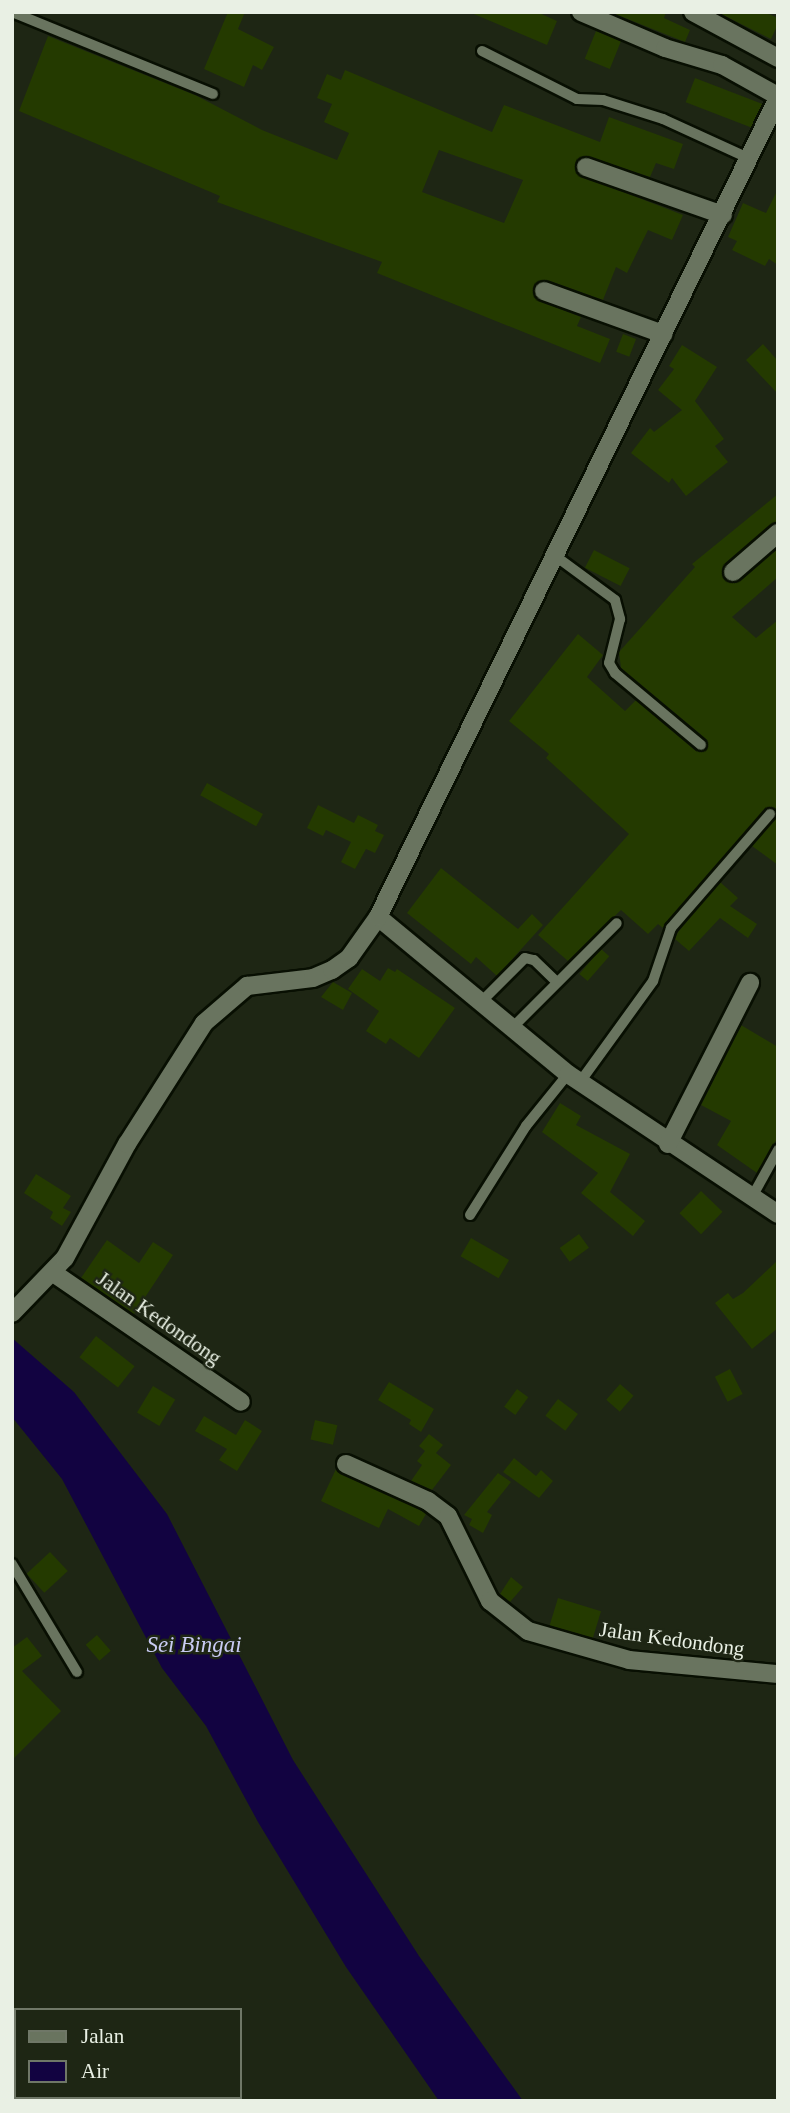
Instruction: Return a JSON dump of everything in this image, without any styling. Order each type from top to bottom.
[{"type":"street","points":[[12,1313],[65,1258],[127,1144],[204,1023],[247,986],[313,978],[332,970],[349,958],[378,917],[723,215],[778,97],[722,65],[664,48],[581,12]]},
{"type":"street","points":[[694,12],[778,58]]},
{"type":"street","points":[[586,167],[723,215]]},
{"type":"street","points":[[544,291],[663,334]]},
{"type":"street","points":[[733,572],[778,533]]},
{"type":"street","points":[[378,917],[574,1078],[668,1144],[778,1214]]},
{"type":"street","points":[[668,1144],[750,983]]},
{"type":"street","name":"Jalan Kedondong","points":[[52,1272],[241,1402]]},
{"type":"street","name":"Jalan Kedondong","points":[[346,1464],[428,1502],[448,1516],[490,1601],[528,1631],[629,1660],[778,1674]]},
{"type":"lane","points":[[12,12],[214,94]]},
{"type":"lane","points":[[482,51],[577,99],[603,100],[663,119],[748,158]]},
{"type":"lane","points":[[554,555],[615,600],[620,619],[609,663],[615,673],[701,745]]},
{"type":"lane","points":[[470,1215],[526,1126],[574,1078],[653,981],[671,928],[771,814]]},
{"type":"lane","points":[[512,1028],[556,981],[617,923]]},
{"type":"lane","points":[[481,1002],[525,958],[534,960],[556,981]]},
{"type":"lane","points":[[752,1197],[778,1150]]},
{"type":"lane","points":[[12,1564],[77,1672]]},
{"type":"water","name":"Sei Bingai","points":[[12,1338],[74,1392],[167,1514],[293,1760],[419,1956],[523,2101],[439,2101],[346,1967],[258,1822],[206,1726],[162,1668],[62,1479],[12,1417]]},
{"type":"building","points":[[228,12],[245,12],[238,29],[274,47],[262,70],[253,65],[244,87],[204,69]]},
{"type":"building","points":[[469,12],[537,12],[557,21],[547,45]]},
{"type":"building","points":[[610,12],[666,12],[664,18],[690,30],[685,42]]},
{"type":"building","points":[[717,12],[764,12],[778,18],[778,24],[771,39]]},
{"type":"building","points":[[596,31],[621,41],[610,69],[585,59]]},
{"type":"building","points":[[48,36],[195,95],[262,130],[337,160],[349,133],[324,122],[332,104],[317,98],[327,74],[341,80],[345,70],[492,132],[504,105],[600,142],[609,117],[683,144],[674,169],[656,163],[650,177],[585,156],[576,163],[577,174],[683,215],[672,240],[648,230],[627,273],[616,267],[603,300],[547,280],[534,287],[540,301],[581,317],[577,326],[610,339],[600,363],[377,273],[382,262],[217,202],[220,196],[19,111]],"holes":[[[439,150],[523,180],[504,223],[422,192]]]},
{"type":"building","points":[[695,78],[763,104],[754,128],[686,102]]},
{"type":"building","points":[[778,189],[778,265],[769,259],[765,266],[732,250],[737,241],[728,237],[743,203],[766,213]]},
{"type":"building","points":[[623,334],[636,339],[629,357],[616,352]]},
{"type":"building","points":[[763,344],[778,361],[778,394],[746,360]]},
{"type":"building","points":[[682,345],[717,367],[695,401],[724,439],[715,446],[728,462],[686,496],[672,478],[669,483],[631,453],[650,428],[654,432],[682,410],[658,390],[674,369],[669,366]]},
{"type":"building","points":[[778,494],[778,522],[726,563],[722,573],[729,582],[736,583],[778,548],[778,577],[732,617],[756,638],[778,620],[778,865],[752,846],[777,816],[775,809],[768,807],[663,928],[658,924],[648,934],[621,910],[568,961],[538,935],[629,834],[546,758],[549,754],[509,721],[578,634],[603,655],[587,677],[625,711],[636,700],[696,751],[706,750],[706,739],[621,668],[619,652],[695,567],[692,564]]},
{"type":"building","points":[[594,550],[630,568],[621,586],[585,568]]},
{"type":"building","points":[[207,783],[263,814],[256,826],[200,795]]},
{"type":"building","points":[[318,805],[354,823],[358,815],[378,825],[375,831],[384,835],[375,853],[366,849],[355,869],[341,862],[351,842],[326,830],[323,836],[307,828]]},
{"type":"building","points":[[441,868],[518,929],[532,914],[543,925],[497,976],[476,957],[471,964],[407,913]]},
{"type":"building","points":[[720,882],[738,898],[730,906],[757,924],[748,938],[720,918],[689,951],[675,939],[678,932]]},
{"type":"building","points":[[601,949],[609,956],[588,981],[579,974]]},
{"type":"building","points":[[388,968],[395,972],[397,969],[455,1008],[419,1058],[390,1038],[386,1044],[366,1031],[379,1011],[348,989],[362,969],[380,981]]},
{"type":"building","points":[[333,982],[352,993],[343,1010],[321,997]]},
{"type":"building","points":[[741,1025],[778,1047],[778,1137],[757,1173],[717,1145],[731,1121],[701,1105]]},
{"type":"building","points":[[560,1103],[581,1116],[576,1125],[630,1154],[610,1192],[645,1221],[633,1236],[581,1193],[598,1173],[542,1132]]},
{"type":"building","points":[[36,1174],[71,1196],[63,1208],[71,1212],[62,1226],[50,1218],[53,1212],[24,1193]]},
{"type":"building","points":[[701,1191],[723,1212],[701,1234],[679,1213]]},
{"type":"building","points":[[579,1234],[589,1248],[570,1262],[560,1248]]},
{"type":"building","points":[[471,1238],[509,1260],[499,1278],[461,1256]]},
{"type":"building","points":[[107,1240],[139,1263],[153,1242],[173,1255],[134,1314],[81,1278]]},
{"type":"building","points":[[778,1260],[778,1328],[752,1349],[715,1303],[728,1293],[733,1299],[743,1293]]},
{"type":"building","points":[[96,1336],[135,1366],[118,1387],[79,1357]]},
{"type":"building","points":[[730,1369],[743,1394],[728,1402],[715,1377]]},
{"type":"building","points":[[389,1382],[434,1409],[421,1432],[409,1424],[411,1420],[378,1400]]},
{"type":"building","points":[[620,1384],[634,1396],[620,1412],[606,1400]]},
{"type":"building","points":[[153,1386],[175,1399],[159,1426],[137,1413]]},
{"type":"building","points":[[517,1389],[528,1397],[515,1415],[504,1407]]},
{"type":"building","points":[[558,1399],[578,1414],[565,1431],[545,1416]]},
{"type":"building","points":[[204,1416],[236,1435],[245,1420],[262,1431],[237,1471],[219,1460],[227,1449],[195,1431]]},
{"type":"building","points":[[315,1420],[337,1425],[333,1445],[311,1439]]},
{"type":"building","points":[[429,1434],[443,1445],[436,1453],[451,1465],[432,1490],[411,1481],[422,1465],[417,1461],[425,1451],[419,1446]]},
{"type":"building","points":[[514,1458],[536,1476],[541,1470],[553,1481],[539,1498],[503,1472]]},
{"type":"building","points":[[336,1469],[422,1511],[426,1514],[419,1526],[388,1509],[379,1528],[321,1501]]},
{"type":"building","points":[[498,1473],[511,1482],[487,1512],[492,1515],[483,1533],[469,1525],[472,1519],[464,1515]]},
{"type":"building","points":[[50,1552],[68,1571],[44,1593],[27,1574]]},
{"type":"building","points":[[511,1577],[523,1587],[510,1602],[500,1594]]},
{"type":"building","points":[[558,1598],[601,1611],[593,1639],[550,1626]]},
{"type":"building","points":[[97,1635],[111,1651],[99,1661],[86,1645]]},
{"type":"building","points":[[27,1637],[42,1656],[22,1671],[61,1711],[12,1760],[12,1648]]}]
